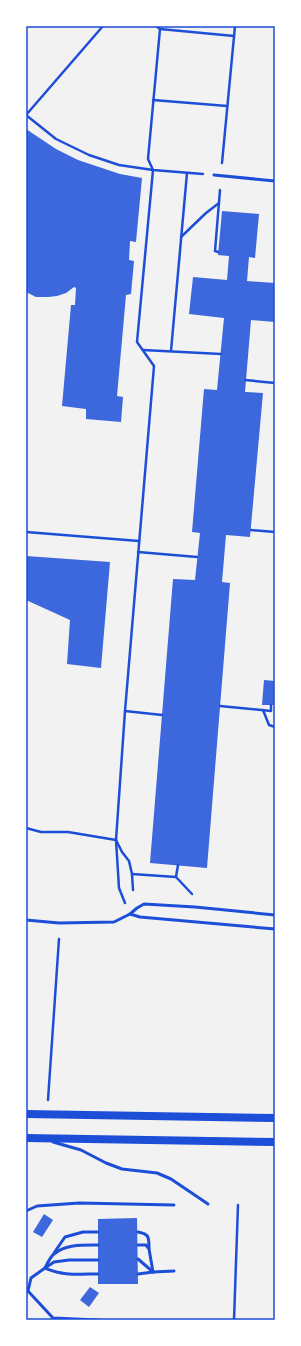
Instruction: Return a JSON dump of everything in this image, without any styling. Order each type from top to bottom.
[{"type":"main road","points":[[26,1114],[275,1118]]},
{"type":"main road","points":[[26,1138],[275,1142]]},
{"type":"lane","points":[[214,175],[275,181]]},
{"type":"lane","points":[[26,920],[59,923],[114,922],[130,914],[144,904],[195,907],[275,915]]},
{"type":"lane","points":[[130,914],[140,917],[275,928]]},
{"type":"lane","points":[[44,1139],[81,1150],[106,1163],[122,1169],[157,1173],[171,1180],[208,1204]]},
{"type":"lane","points":[[26,1211],[37,1206],[79,1203],[174,1205]]},
{"type":"lane","points":[[45,1268],[65,1237],[83,1232],[98,1232]]},
{"type":"lane","points":[[138,1232],[144,1233],[149,1239],[153,1272]]},
{"type":"lane","points":[[53,1254],[63,1249],[78,1245],[98,1245]]},
{"type":"lane","points":[[138,1245],[146,1245],[149,1248]]},
{"type":"lane","points":[[138,1259],[153,1272]]},
{"type":"lane","points":[[28,1291],[31,1278],[54,1262],[69,1260],[98,1260]]},
{"type":"lane","points":[[45,1268],[54,1272],[69,1274],[98,1274]]},
{"type":"lane","points":[[138,1274],[174,1271]]},
{"type":"lane","points":[[26,1287],[52,1318],[98,1320]]},
{"type":"path","points":[[103,26],[26,115],[56,139],[89,155],[119,165],[153,170],[214,175]]},
{"type":"path","points":[[156,26],[160,29],[234,36]]},
{"type":"path","points":[[221,170],[235,26]]},
{"type":"path","points":[[130,914],[119,888],[116,840],[125,711],[154,366],[137,342],[153,170],[148,159],[160,29]]},
{"type":"path","points":[[153,100],[228,106]]},
{"type":"path","points":[[171,351],[187,172]]},
{"type":"path","points":[[218,252],[215,251],[220,190]]},
{"type":"path","points":[[181,237],[206,213],[219,203]]},
{"type":"path","points":[[143,350],[221,354]]},
{"type":"path","points":[[245,380],[275,383]]},
{"type":"path","points":[[251,530],[275,532]]},
{"type":"path","points":[[26,532],[139,541]]},
{"type":"path","points":[[138,552],[198,557]]},
{"type":"path","points":[[220,706],[271,711],[271,705]]},
{"type":"path","points":[[263,710],[269,725],[275,727]]},
{"type":"path","points":[[125,711],[162,715]]},
{"type":"path","points":[[26,828],[41,832],[68,832],[116,840]]},
{"type":"path","points":[[116,840],[122,852],[129,861],[133,890]]},
{"type":"path","points":[[176,877],[178,865]]},
{"type":"path","points":[[132,874],[176,877],[196,899]]},
{"type":"path","points":[[48,1101],[59,939]]},
{"type":"path","points":[[234,1320],[238,1205]]},
{"type":"building","points":[[26,129],[56,149],[78,160],[120,174],[142,178],[136,242],[130,241],[129,260],[134,261],[131,294],[126,295],[117,396],[123,397],[121,422],[86,419],[86,409],[62,406],[71,305],[75,305],[76,288],[74,287],[66,293],[57,296],[48,297],[36,297],[26,292]]},
{"type":"building","points":[[222,211],[259,214],[255,258],[249,257],[247,281],[275,283],[275,322],[251,320],[245,392],[263,393],[250,537],[226,535],[222,582],[230,583],[207,868],[150,863],[173,579],[195,580],[200,533],[192,532],[204,389],[217,390],[224,318],[189,314],[193,277],[227,280],[229,256],[218,255]]},
{"type":"building","points":[[26,556],[110,562],[101,668],[67,664],[70,620],[26,600]]},
{"type":"building","points":[[264,680],[275,681],[275,705],[262,705]]},
{"type":"building","points":[[44,1214],[53,1220],[42,1237],[33,1232]]},
{"type":"building","points":[[137,1218],[138,1284],[98,1284],[98,1219]]},
{"type":"building","points":[[90,1287],[99,1293],[89,1307],[80,1300]]}]
